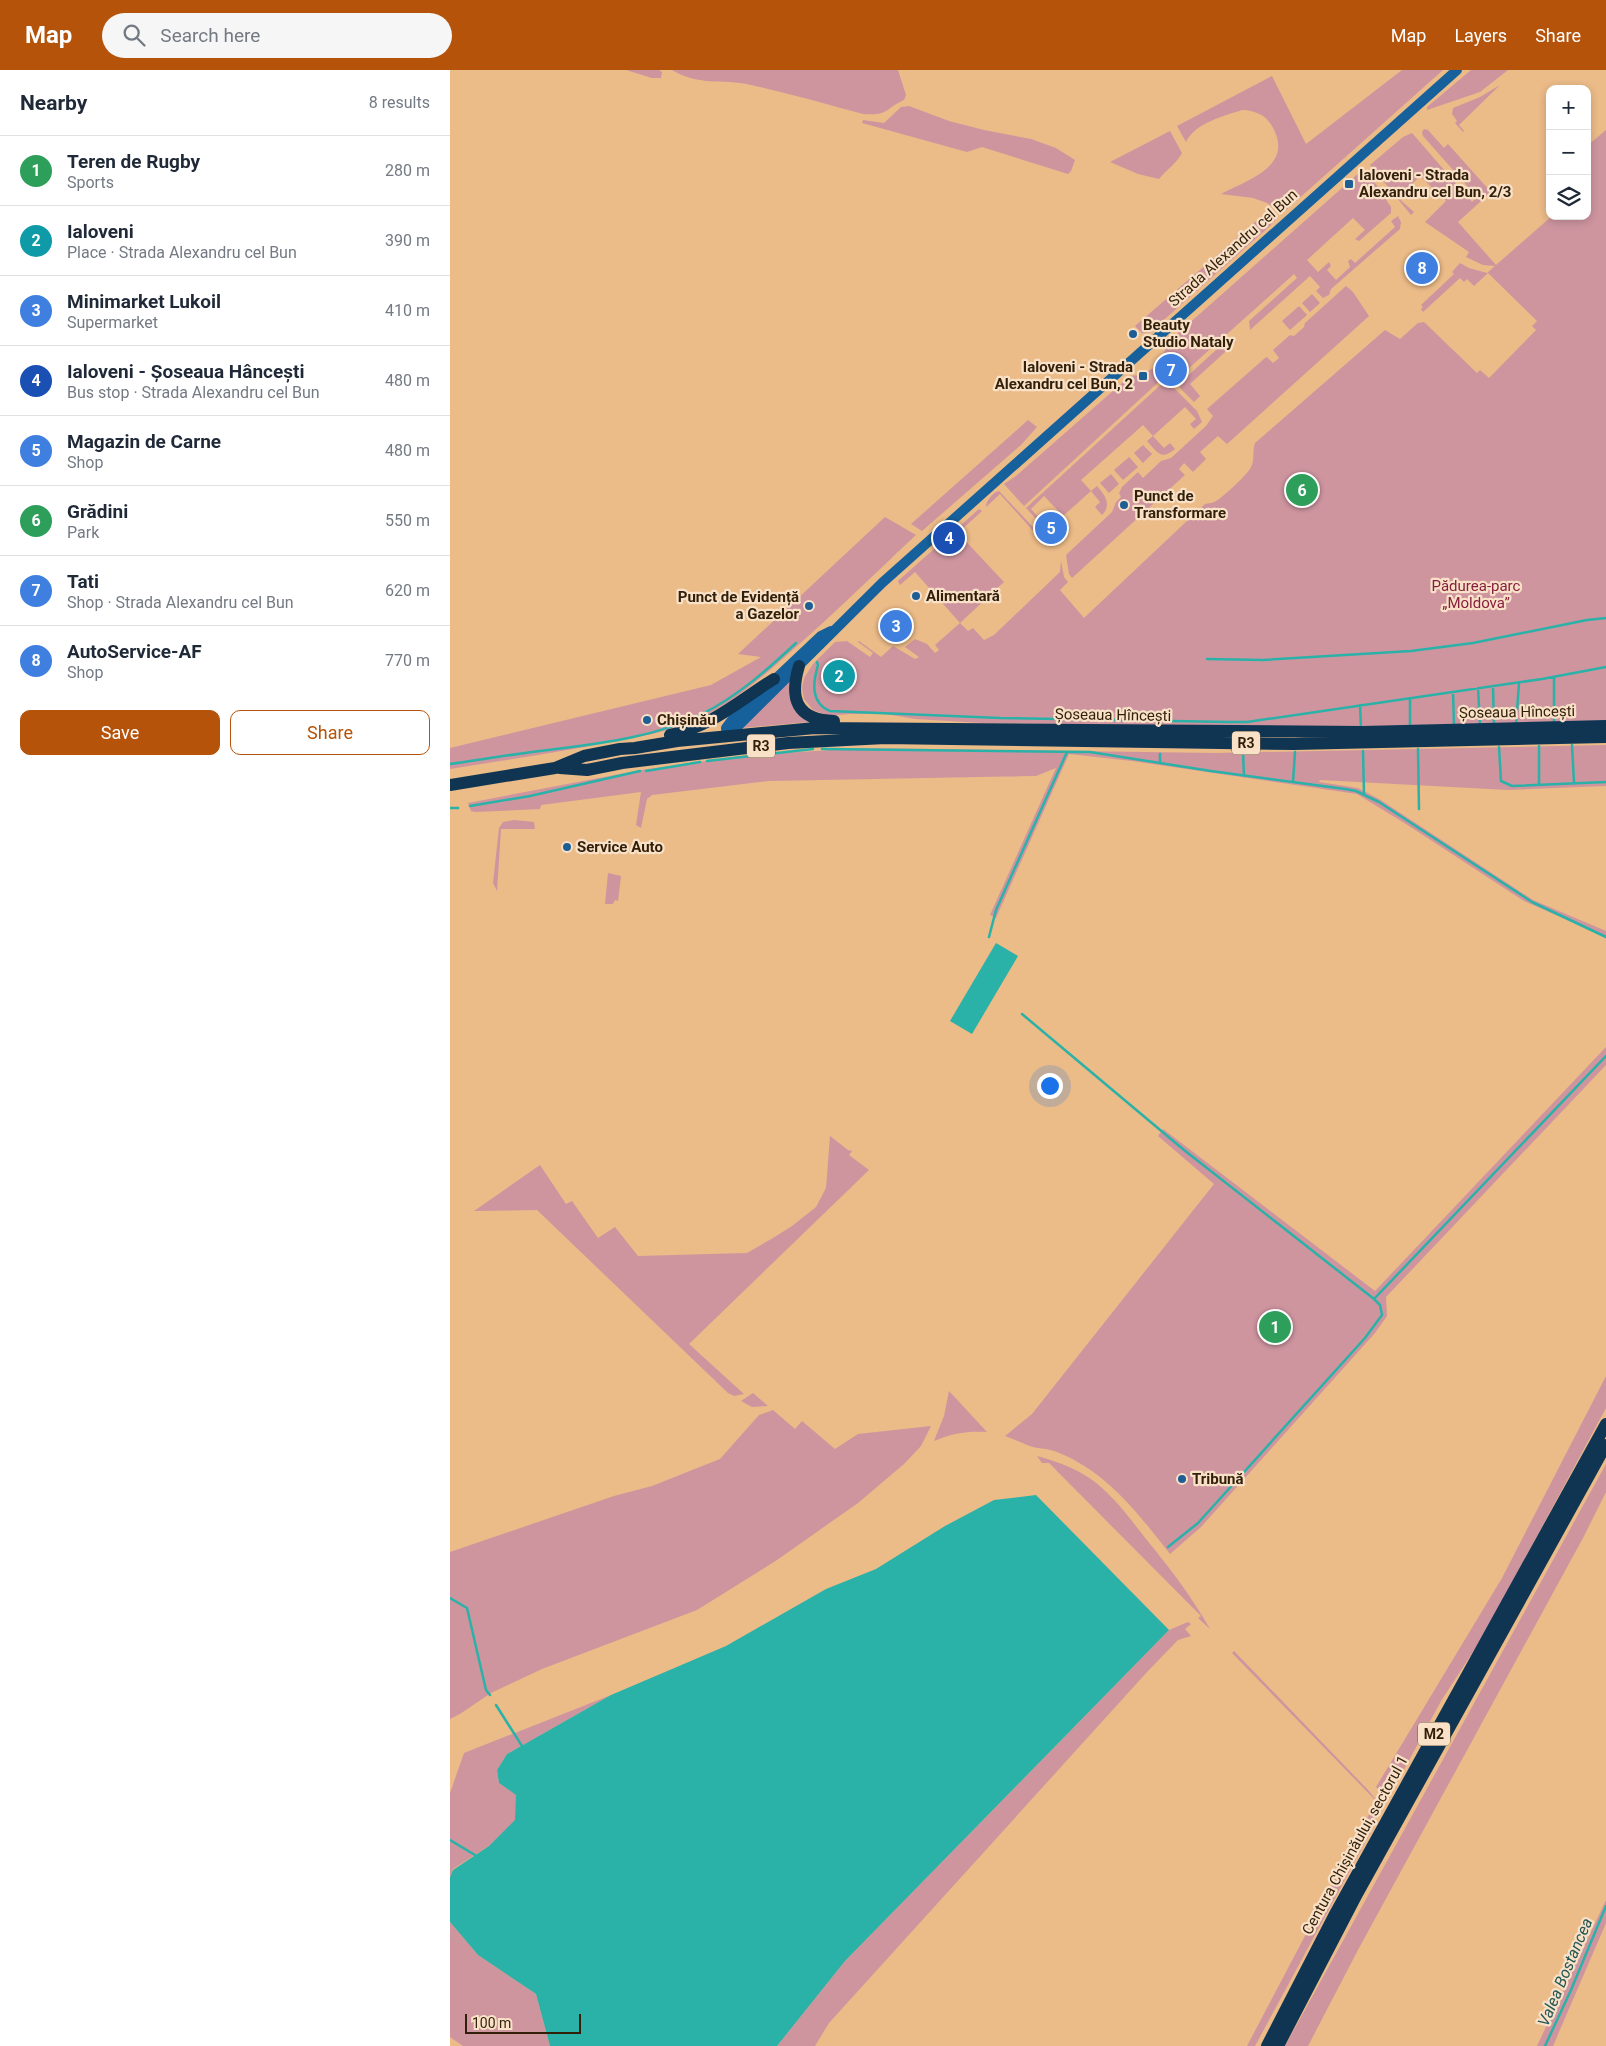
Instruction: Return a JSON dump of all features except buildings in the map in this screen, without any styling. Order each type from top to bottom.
[{"type":"highway","name":"R3","points":[[799,666],[795,686],[796,700],[804,713],[820,720],[960,723],[1034,730]]},
{"type":"highway","name":"R3","points":[[450,786],[555,768],[584,756],[620,749],[634,742],[677,734],[705,724],[731,709],[774,679]]},
{"type":"highway","name":"Șoseaua Hîncești","points":[[620,749],[677,741],[825,728],[1363,732],[1606,726]]},
{"type":"highway","name":"R3","points":[[728,738],[734,742],[839,736],[885,738]]},
{"type":"highway","name":"Șoseaua Hîncești","points":[[622,763],[637,763],[745,747],[885,738],[1294,744],[1606,737]]},
{"type":"highway","name":"R3","points":[[728,738],[734,745],[745,747]]},
{"type":"highway","name":"R3","points":[[555,768],[587,770],[622,763],[636,758],[713,745],[728,738]]},
{"type":"highway","name":"Centura Chișinăului, sectorul 1","points":[[1266,2046],[1334,1916],[1606,1424]]},
{"type":"highway","name":"Centura Chișinăului, sectorul 1","points":[[1278,2046],[1358,1894],[1606,1445]]},
{"type":"main road","name":"Strada Alexandru cel Bun","points":[[728,738],[726,728],[729,724],[774,679],[821,636],[831,631],[886,579],[1456,70]]},
{"type":"main road","name":"Strada Alexandru cel Bun","points":[[728,738],[826,641],[831,631]]},
{"type":"green space","points":[[626,70],[659,70],[662,72],[661,78],[652,78]]},
{"type":"green space","points":[[672,70],[898,70],[906,95],[904,100],[882,113],[863,114],[751,85],[692,79]]},
{"type":"green space","points":[[1402,70],[1443,70],[1286,210],[1281,212],[1267,203],[1253,198],[1221,194],[1256,176],[1273,161],[1278,151],[1278,140],[1272,126],[1263,116],[1255,112],[1242,110],[1203,125],[1190,135],[1186,142],[1177,126],[1272,76],[1306,144]]},
{"type":"green space","points":[[1471,70],[1508,70],[1480,92],[1427,110],[1427,107]]},
{"type":"green space","points":[[1500,85],[1459,125],[1463,132],[1455,123],[1457,121],[1452,114],[1453,108],[1480,97]]},
{"type":"green space","points":[[909,106],[949,121],[1031,139],[1056,148],[1075,160],[1068,174],[982,147],[967,152],[862,123],[863,120],[884,123],[901,107]]},
{"type":"green space","name":"Pădurea-parc „Moldova”","points":[[1424,129],[1428,130],[1444,148],[1448,144],[1491,192],[1458,222],[1496,265],[1547,220],[1591,220],[1591,143],[1606,130],[1606,721],[1316,729],[982,723],[915,719],[886,714],[828,716],[813,710],[804,699],[802,688],[804,678],[813,664],[835,642],[847,641],[870,657],[873,653],[859,641],[881,657],[893,646],[915,659],[919,657],[905,647],[915,639],[927,644],[935,653],[939,650],[935,645],[960,623],[968,631],[973,628],[984,640],[994,635],[1060,572],[1061,561],[1064,577],[1068,582],[1060,590],[1084,618],[1205,504],[1216,501],[1235,485],[1251,467],[1255,443],[1385,330],[1400,339],[1418,323],[1424,322],[1477,373],[1480,370],[1489,378],[1536,330],[1532,326],[1537,321],[1488,273],[1474,286],[1467,279],[1464,282],[1460,278],[1423,312],[1421,305],[1454,274],[1452,272],[1460,263],[1469,268],[1487,273],[1495,266],[1483,265],[1466,257],[1469,252],[1425,222],[1446,201],[1420,176],[1398,198],[1414,212],[1411,215],[1370,165],[1403,137],[1412,133],[1472,202],[1477,197],[1423,136],[1422,132]]},
{"type":"green space","points":[[1170,131],[1182,153],[1159,179],[1138,174],[1110,162]]},
{"type":"green space","points":[[1360,172],[1370,177],[1378,186],[1391,207],[1391,213],[1359,241],[1355,239],[1365,230],[1353,218],[1307,260],[1318,272],[1329,262],[1331,266],[1327,270],[1336,280],[1350,267],[1348,261],[1351,259],[1355,263],[1395,227],[1391,221],[1398,216],[1401,222],[1400,229],[1331,289],[1329,295],[1323,298],[1316,291],[1320,287],[1310,276],[1250,330],[1249,321],[1297,278],[1294,274],[1179,377],[1171,378],[1183,367],[1175,358],[1162,369],[1159,366],[1168,342]]},
{"type":"green space","points":[[1268,211],[1276,219],[1270,226],[1149,333],[1142,333],[1135,326]]},
{"type":"green space","points":[[1346,286],[1353,292],[1369,316],[1227,444],[1218,436],[1200,452],[1206,459],[1193,472],[1184,463],[1179,469],[1185,475],[1072,578],[1069,574],[1066,555],[1112,512],[1116,502],[1121,497],[1119,493],[1122,487],[1138,472],[1143,478],[1161,461],[1171,458],[1206,426],[1213,416],[1207,409],[1265,358],[1267,357],[1273,363],[1279,358],[1273,350],[1290,335],[1294,336],[1304,327],[1305,323]]},
{"type":"green space","points":[[1312,294],[1320,303],[1310,312],[1302,303]]},
{"type":"green space","points":[[1299,306],[1307,315],[1290,330],[1282,321]]},
{"type":"green space","points":[[1227,340],[1236,342],[1190,384],[1200,396],[1194,402],[1180,388],[1181,382]]},
{"type":"green space","points":[[1154,368],[1164,377],[1024,506],[1004,484],[1016,476],[1130,376],[1139,375]]},
{"type":"green space","points":[[1166,380],[1197,411],[1202,422],[1194,429],[1190,424],[1196,419],[1185,407],[1153,436],[1143,425],[1081,480],[1091,491],[1063,516],[1044,496],[1031,509],[1040,519],[1037,520],[1026,508]]},
{"type":"green space","points":[[1028,420],[1037,427],[1021,445],[922,531],[911,524]]},
{"type":"green space","points":[[1153,436],[1164,448],[1170,443],[1175,449],[1170,453],[1160,454],[1147,441]]},
{"type":"green space","points":[[1143,445],[1152,454],[1143,463],[1134,453]]},
{"type":"green space","points":[[1129,457],[1138,467],[1123,480],[1114,470]]},
{"type":"green space","points":[[1111,474],[1119,484],[1109,493],[1100,483]]},
{"type":"green space","points":[[1097,486],[1105,496],[1107,508],[1102,515],[1095,507],[1100,502],[1091,491]]},
{"type":"green space","points":[[999,491],[1046,541],[1044,543],[1000,494],[986,507],[990,497]]},
{"type":"green space","points":[[979,509],[982,511],[958,533],[1004,582],[960,623],[915,572],[900,585],[898,581]]},
{"type":"green space","points":[[885,517],[916,535],[755,683],[706,716],[654,733],[574,749],[450,769],[450,748],[711,685],[761,657],[738,654]]},
{"type":"green space","points":[[792,677],[809,722],[741,728]]},
{"type":"green space","points":[[1606,745],[1606,786],[1508,790],[1320,780],[1319,782],[1358,788],[1379,799],[1533,900],[1606,931],[1606,937],[1524,901],[1357,794],[1132,761],[1069,754],[996,918],[990,915],[1056,768],[1036,776],[769,781],[652,795],[647,799],[641,828],[636,825],[641,792],[541,805],[540,809],[475,812],[471,811],[468,803],[641,770],[749,755],[865,748],[1216,753]]},
{"type":"green space","points":[[514,820],[534,822],[535,829],[501,829],[497,891],[493,883],[499,828],[503,822]]},
{"type":"green space","points":[[608,873],[621,876],[618,901],[615,900],[613,904],[605,904]]},
{"type":"green space","points":[[1606,1047],[1606,1065],[1386,1297],[1387,1316],[1375,1333],[1201,1527],[1170,1554],[1120,1495],[1091,1470],[1057,1452],[1030,1446],[1005,1436],[1032,1414],[1214,1184],[1158,1136],[1163,1129],[1375,1291]]},
{"type":"green space","points":[[830,1136],[852,1151],[849,1155],[869,1170],[689,1344],[744,1394],[734,1396],[728,1393],[537,1210],[474,1211],[540,1165],[566,1204],[572,1201],[598,1238],[615,1227],[638,1256],[747,1253],[792,1226],[816,1207],[826,1188]]},
{"type":"green space","points":[[1606,1376],[1606,1408],[1482,1638],[1441,1701],[1393,1790],[1385,1794],[1376,1787],[1502,1578]]},
{"type":"green space","points":[[949,1391],[987,1432],[960,1433],[934,1441],[944,1416]]},
{"type":"green space","points":[[753,1393],[768,1406],[752,1407],[741,1401]]},
{"type":"green space","points":[[773,1410],[795,1429],[802,1421],[835,1449],[858,1434],[931,1426],[921,1446],[904,1464],[858,1503],[777,1560],[697,1610],[542,1669],[491,1693],[450,1719],[450,1552],[614,1496],[652,1486],[720,1459],[759,1415]]},
{"type":"green space","points":[[1037,1456],[1063,1464],[1079,1472],[1094,1481],[1107,1493],[1125,1512],[1172,1571],[1210,1629],[1198,1618],[1201,1616],[1049,1463],[1042,1463]]},
{"type":"green space","points":[[1606,1464],[1606,1492],[1583,1538],[1359,1948],[1308,2046],[1285,2046]]},
{"type":"green space","points":[[1188,1622],[1191,1624],[1185,1629],[1191,1636],[1178,1640],[1147,1672],[829,2023],[815,2046],[777,2046],[845,1961],[1169,1630]]},
{"type":"green space","points":[[1234,1651],[1369,1791],[1380,1805],[1232,1653]]},
{"type":"green space","points":[[611,1695],[507,1754],[497,1770],[499,1783],[517,1795],[516,1820],[489,1846],[453,1869],[450,1877],[450,1793],[464,1753]]},
{"type":"green space","points":[[1373,1807],[1375,1824],[1255,2046],[1247,2046]]},
{"type":"green space","points":[[1606,1900],[1606,1923],[1553,2046],[1537,2046]]},
{"type":"green space","points":[[450,1922],[478,1955],[536,1994],[550,2046],[463,2046],[450,2037]]},
{"type":"water","points":[[996,943],[1018,956],[972,1034],[950,1021]]},
{"type":"water","points":[[1036,1495],[1169,1630],[845,1961],[777,2046],[550,2046],[536,1994],[478,1955],[450,1922],[450,1877],[453,1870],[489,1846],[515,1820],[516,1795],[499,1783],[497,1770],[507,1754],[611,1695],[726,1646],[826,1589],[876,1569],[945,1526],[994,1500]]},
{"type":"waterway","points":[[1207,659],[1263,660],[1411,651],[1473,643],[1587,620],[1606,618]]},
{"type":"waterway","points":[[450,764],[635,737],[681,723],[715,707],[740,691],[796,643]]},
{"type":"waterway","points":[[817,662],[814,685],[816,697],[819,703],[830,711],[1000,718],[1228,722],[1247,722],[1542,679],[1606,667]]},
{"type":"waterway","points":[[1554,677],[1554,723]]},
{"type":"waterway","points":[[1516,724],[1519,683]]},
{"type":"waterway","points":[[1493,686],[1494,725]]},
{"type":"waterway","points":[[1478,688],[1480,725]]},
{"type":"waterway","points":[[1453,692],[1454,726]]},
{"type":"waterway","points":[[1410,699],[1410,727]]},
{"type":"waterway","points":[[1360,705],[1361,728]]},
{"type":"waterway","points":[[1572,745],[1574,783]]},
{"type":"waterway","points":[[1539,746],[1539,785]]},
{"type":"waterway","points":[[1499,747],[1501,781],[1512,786],[1606,782]]},
{"type":"waterway","points":[[707,761],[813,749]]},
{"type":"waterway","points":[[822,749],[1090,752],[1356,791],[1379,802],[1532,902],[1606,937]]},
{"type":"waterway","points":[[1418,749],[1419,809]]},
{"type":"waterway","points":[[1363,751],[1364,794]]},
{"type":"waterway","points":[[989,937],[996,910],[1067,752]]},
{"type":"waterway","points":[[1243,752],[1244,776]]},
{"type":"waterway","points":[[1293,782],[1295,752]]},
{"type":"waterway","points":[[1160,754],[1160,763]]},
{"type":"waterway","points":[[646,771],[700,762]]},
{"type":"waterway","points":[[470,806],[530,796],[640,771]]},
{"type":"waterway","points":[[450,808],[458,808]]},
{"type":"waterway","points":[[1022,1014],[1184,1150],[1374,1299],[1606,1056]]},
{"type":"waterway","points":[[1168,1547],[1198,1523],[1365,1338],[1382,1315],[1380,1305],[1374,1299]]},
{"type":"waterway","points":[[450,1598],[467,1608],[486,1690],[490,1695]]},
{"type":"waterway","points":[[496,1705],[522,1746]]},
{"type":"waterway","points":[[450,1840],[475,1855]]},
{"type":"waterway","name":"Valea Bostancea","points":[[1545,2046],[1606,1906]]},
{"type":"place","name":"Ialoveni - Strada Alexandru cel Bun, 2/3","points":[[1349,184]]},
{"type":"place","name":"AutoService-AF","points":[[1422,268]]},
{"type":"place","name":"Beauty Studio Nataly","points":[[1133,334]]},
{"type":"place","name":"Tati","points":[[1171,370]]},
{"type":"place","name":"Ialoveni - Strada Alexandru cel Bun, 2","points":[[1143,376]]},
{"type":"place","name":"Grădini","points":[[1302,490]]},
{"type":"place","name":"Punct de Transformare","points":[[1124,505]]},
{"type":"place","name":"Magazin de Carne","points":[[1051,528]]},
{"type":"place","name":"Ialoveni - Șoseaua Hâncești","points":[[949,538]]},
{"type":"place","name":"Alimentară","points":[[916,596]]},
{"type":"place","name":"Punct de Evidență a Gazelor","points":[[809,606]]},
{"type":"place","name":"Minimarket Lukoil","points":[[896,626]]},
{"type":"place","name":"Ialoveni","points":[[839,676]]},
{"type":"place","name":"Chișinău","points":[[647,720]]},
{"type":"place","name":"Service Auto","points":[[567,847]]},
{"type":"place","name":"Teren de Rugby","points":[[1275,1327]]},
{"type":"place","name":"Tribună","points":[[1182,1479]]}]
